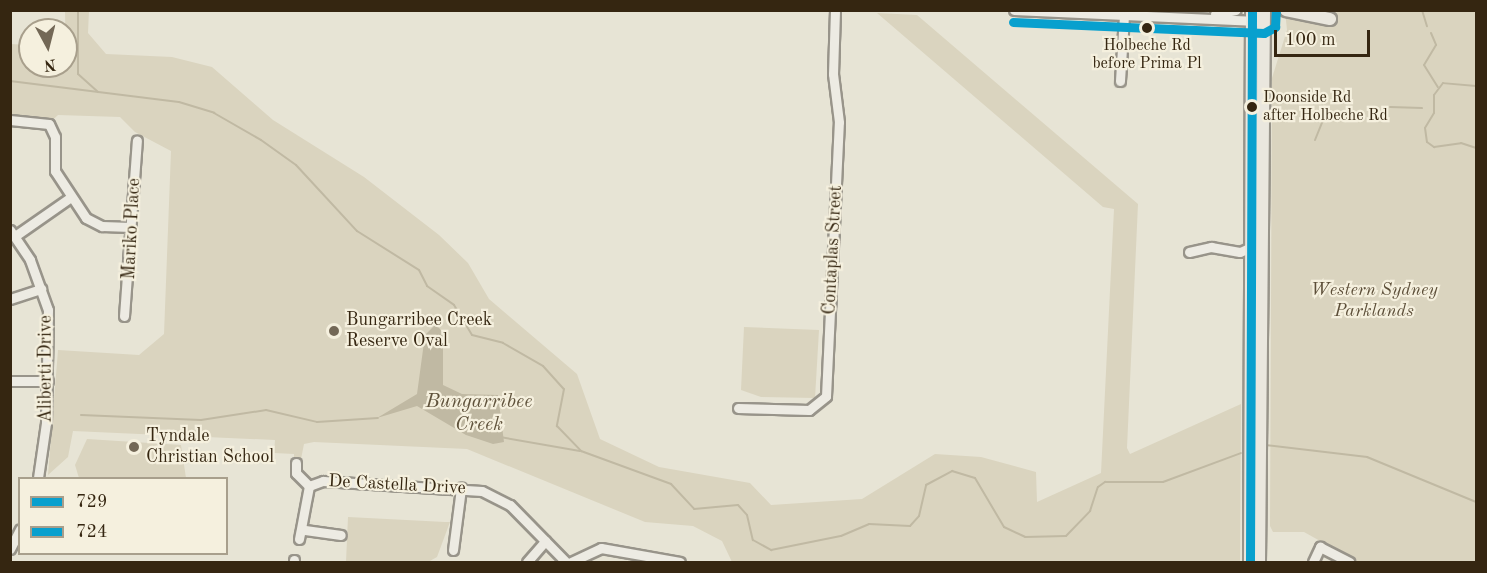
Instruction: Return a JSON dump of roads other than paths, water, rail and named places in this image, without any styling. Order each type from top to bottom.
[{"type":"main road","points":[[1286,10],[1330,19]]},
{"type":"main road","points":[[1258,16],[1259,562]]},
{"type":"main road","points":[[1250,562],[1251,273],[1246,250],[1257,232]]},
{"type":"street","name":"Contaplas Street","points":[[738,408],[812,410],[826,396],[839,122],[833,74],[835,10]]},
{"type":"street","points":[[1014,10],[1189,18],[1258,16]]},
{"type":"street","points":[[1189,18],[1236,10]]},
{"type":"street","points":[[1120,81],[1123,14]]},
{"type":"street","points":[[10,120],[45,122],[52,128],[55,171],[71,198],[95,224],[131,227]]},
{"type":"street","name":"Mariko Place","points":[[124,316],[137,140]]},
{"type":"street","points":[[13,233],[71,198]]},
{"type":"street","points":[[1230,248],[1257,232]]},
{"type":"street","name":"Aliberti Drive","points":[[13,233],[41,289],[50,332],[48,381],[38,477]]},
{"type":"street","points":[[1189,252],[1230,248],[1246,250]]},
{"type":"street","points":[[10,299],[41,289]]},
{"type":"street","points":[[10,381],[48,381]]},
{"type":"street","points":[[296,463],[296,473],[309,486],[305,530],[299,539]]},
{"type":"street","name":"De Castella Drive","points":[[309,486],[323,481],[461,488],[503,500],[566,562]]},
{"type":"street","points":[[453,550],[461,488]]},
{"type":"street","points":[[305,530],[341,535]]},
{"type":"street","points":[[10,549],[18,533]]},
{"type":"street","points":[[527,562],[545,541]]},
{"type":"street","points":[[1313,562],[1320,547],[1337,560],[1349,562]]},
{"type":"street","points":[[571,562],[601,548],[680,562]]},
{"type":"water","name":"Bungarribee Creek","points":[[436,324],[443,333],[443,385],[462,394],[498,395],[504,442],[493,444],[466,435],[417,406],[377,418],[417,394],[425,335]]},
{"type":"waterway","points":[[78,10],[78,74],[98,92]]},
{"type":"waterway","points":[[1422,10],[1427,26]]},
{"type":"waterway","points":[[1431,33],[1436,45],[1424,65],[1438,87]]},
{"type":"waterway","name":"Bungarribee Creek","points":[[10,81],[179,102],[214,113],[261,140],[296,165],[357,231],[419,270],[427,286],[454,305],[472,335],[503,343],[543,366],[564,389],[557,426],[581,451],[671,484],[694,509],[738,505],[747,515],[753,540],[771,550],[841,536],[869,524],[910,526],[919,516],[926,485],[952,471],[975,478],[1004,527],[1025,537],[1066,536],[1090,511],[1098,487],[1105,482],[1163,482],[1241,453]]},
{"type":"waterway","points":[[1476,86],[1443,83],[1434,95],[1434,113],[1425,128],[1427,142],[1434,147],[1461,143],[1476,148]]},
{"type":"waterway","points":[[1390,107],[1422,108]]},
{"type":"waterway","points":[[1315,140],[1323,120],[1337,113]]},
{"type":"waterway","points":[[81,415],[201,420],[266,410],[317,422],[378,418]]},
{"type":"waterway","points":[[500,437],[580,451]]},
{"type":"waterway","name":"Bungarribee Creek","points":[[1265,445],[1367,457],[1476,502]]},
{"type":"place","name":"Holbeche Rd before Prima Pl","points":[[1147,28]]},
{"type":"place","name":"Doonside Rd after Holbeche Rd","points":[[1252,107]]},
{"type":"place","name":"Bungarribee Creek Reserve Oval","points":[[334,331]]},
{"type":"place","name":"Tyndale Christian School","points":[[134,447]]},
{"type":"park label","name":"Western Sydney Parklands","points":[[1374,301]]}]
